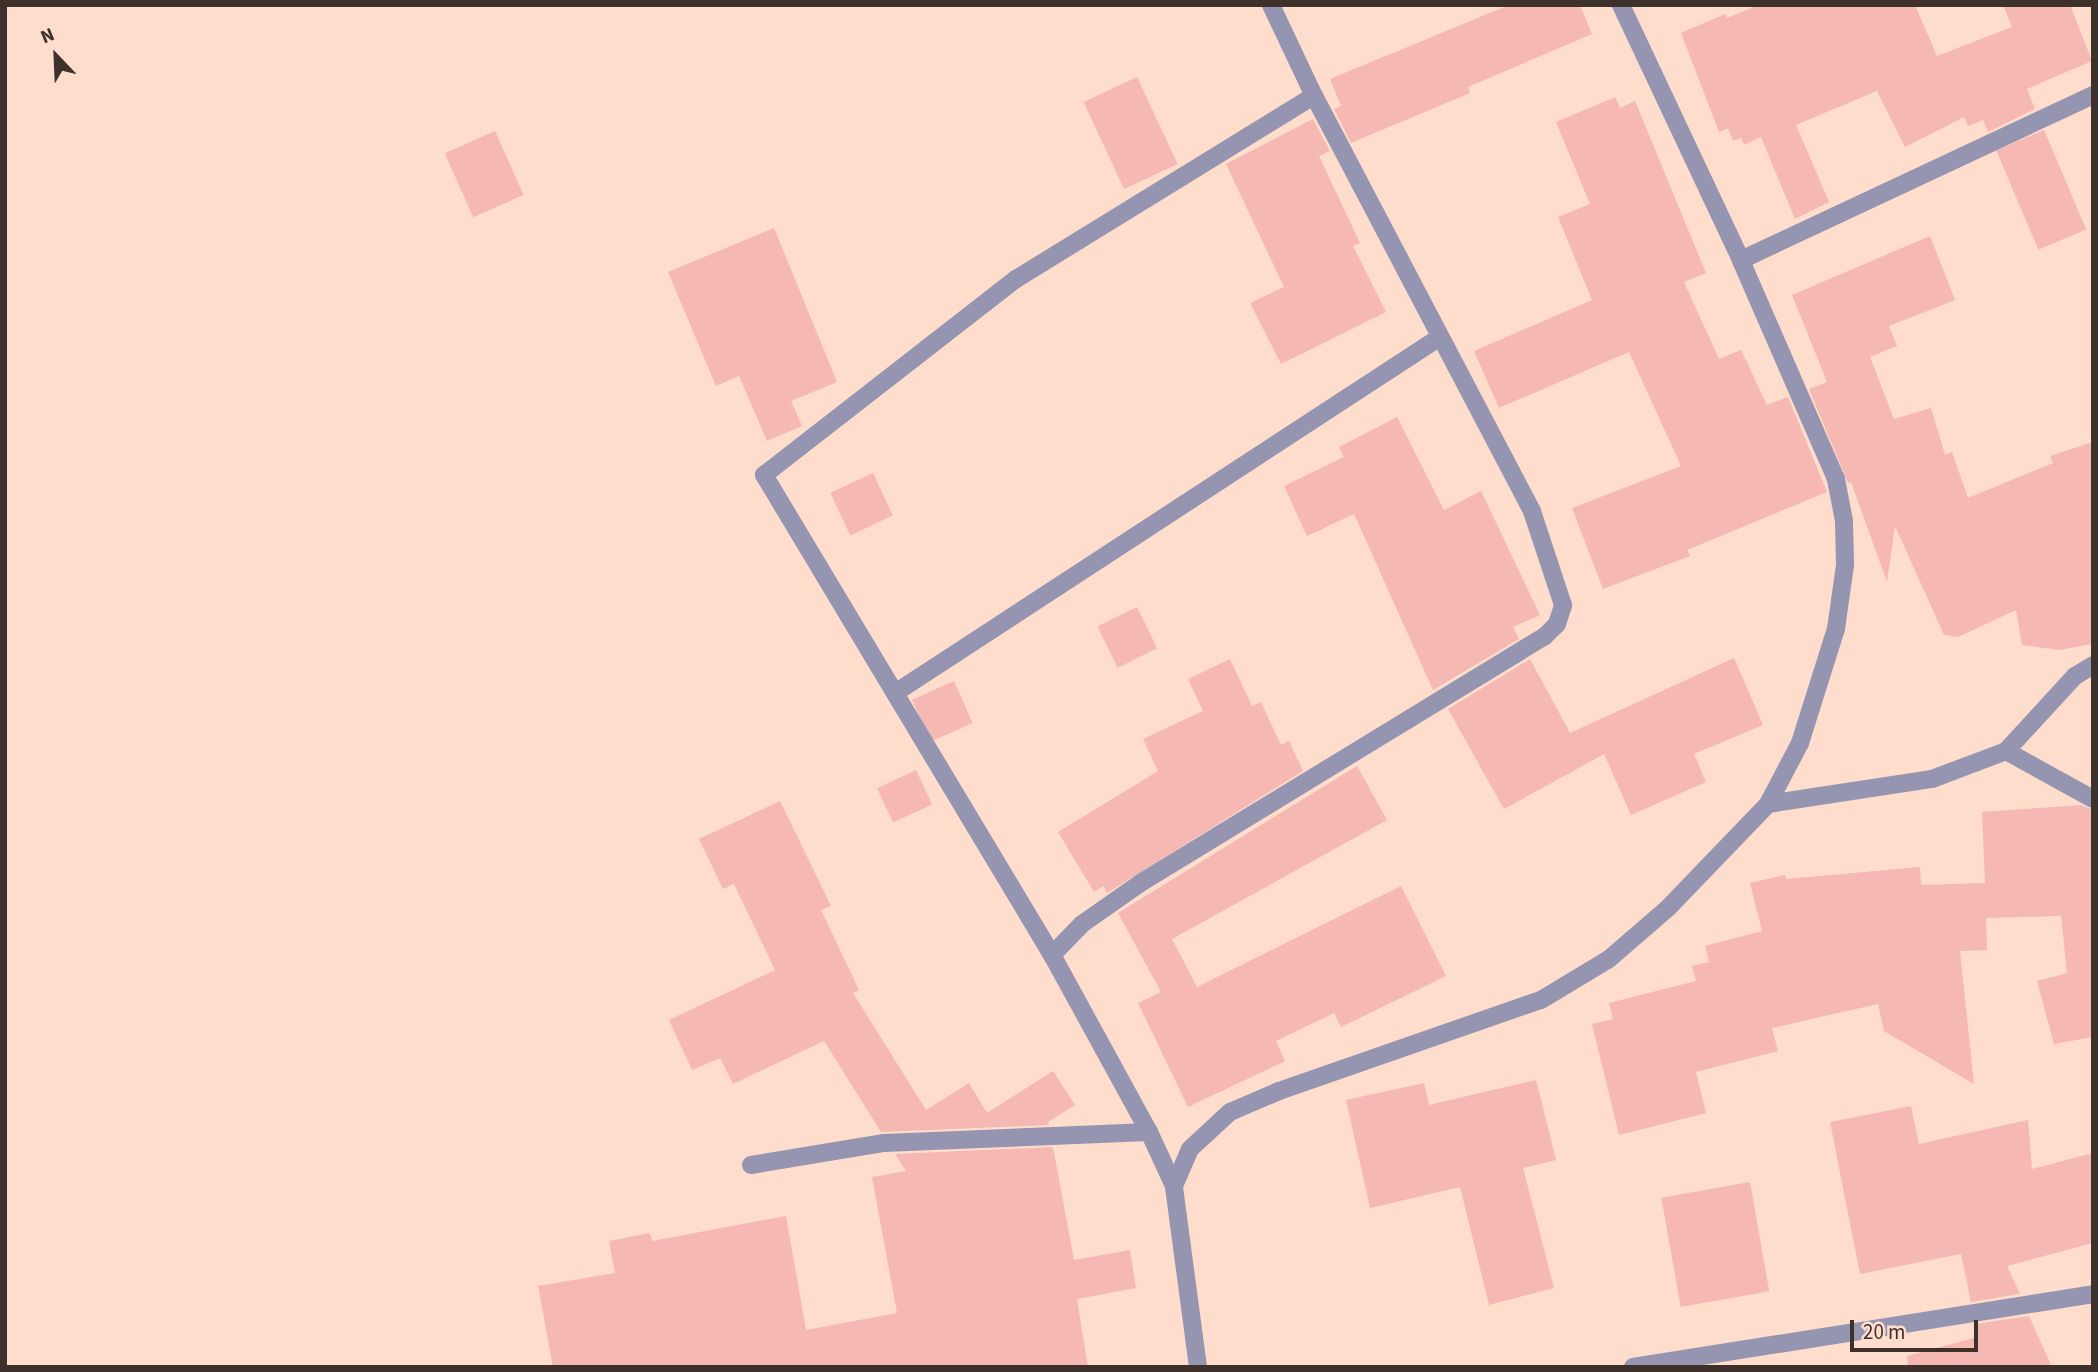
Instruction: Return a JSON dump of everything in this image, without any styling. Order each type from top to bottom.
[{"type":"street","points":[[1052,955],[1082,924],[1142,882],[1531,645],[1557,624],[1563,605],[1532,511],[1314,96],[1270,5]]},
{"type":"street","points":[[1174,1186],[1190,1149],[1230,1112],[1315,1078],[1541,1000],[1609,959],[1668,908],[1768,804],[1800,743],[1836,629],[1845,565],[1844,521],[1836,479],[1627,7]]},
{"type":"street","points":[[1741,260],[2093,95]]},
{"type":"street","points":[[1198,1367],[1174,1186],[1149,1132],[1052,955],[764,475],[1016,279],[1314,96]]},
{"type":"street","points":[[895,693],[1440,337]]},
{"type":"street","points":[[1768,804],[1932,779],[2006,751],[2074,676],[2093,665]]},
{"type":"street","points":[[2006,751],[2093,799]]},
{"type":"street","points":[[751,1165],[884,1143],[1149,1132]]},
{"type":"street","points":[[1633,1367],[2093,1294]]},
{"type":"building","points":[[1509,5],[1580,5],[1592,34],[1468,87],[1470,93],[1351,143],[1334,109],[1341,106],[1330,79]]},
{"type":"building","points":[[1759,5],[1915,5],[1937,56],[2012,27],[2003,5],[2070,5],[2092,61],[2027,89],[2035,109],[1988,132],[1983,120],[1968,126],[1964,117],[1905,147],[1877,91],[1796,125],[1829,202],[1795,219],[1761,137],[1744,145],[1741,138],[1733,141],[1728,128],[1719,132],[1681,33],[1725,14],[1727,18]]},
{"type":"building","points":[[1137,77],[1178,164],[1124,189],[1084,102]]},
{"type":"building","points":[[1615,97],[1620,108],[1635,101],[1706,273],[1684,282],[1719,359],[1741,350],[1767,405],[1788,397],[1827,492],[1687,550],[1690,556],[1603,589],[1572,508],[1681,466],[1629,352],[1499,408],[1474,351],[1592,300],[1558,217],[1590,204],[1556,122]]},
{"type":"building","points":[[1313,119],[1330,151],[1319,156],[1360,243],[1353,246],[1386,312],[1281,364],[1250,303],[1284,287],[1226,164]]},
{"type":"building","points":[[2044,130],[2086,229],[2038,250],[1996,150]]},
{"type":"building","points":[[495,131],[523,195],[473,217],[445,153]]},
{"type":"building","points":[[774,228],[837,382],[791,401],[802,426],[767,441],[739,376],[716,386],[668,272]]},
{"type":"building","points":[[1930,236],[1955,300],[1889,326],[1897,346],[1870,357],[1894,419],[1931,408],[1945,455],[1952,452],[1968,498],[2053,463],[2050,456],[2093,442],[2093,644],[2059,650],[2022,645],[2016,610],[1958,637],[1944,635],[1895,526],[1887,582],[1851,482],[1848,483],[1809,389],[1827,382],[1792,295]]},
{"type":"building","points":[[1397,417],[1444,510],[1481,491],[1540,615],[1513,627],[1519,639],[1433,690],[1354,514],[1307,536],[1284,486],[1344,457],[1339,447]]},
{"type":"building","points":[[873,473],[893,516],[850,535],[830,493]]},
{"type":"building","points":[[1137,607],[1157,648],[1118,668],[1097,626]]},
{"type":"building","points":[[1734,658],[1763,725],[1694,754],[1706,782],[1631,815],[1604,754],[1504,809],[1448,709],[1530,659],[1570,733]]},
{"type":"building","points":[[1230,659],[1252,706],[1261,702],[1281,745],[1289,741],[1303,771],[1107,893],[1104,886],[1094,892],[1058,832],[1158,771],[1143,739],[1203,711],[1188,679]]},
{"type":"building","points":[[954,681],[973,723],[931,742],[912,700]]},
{"type":"building","points":[[1357,766],[1387,820],[1172,939],[1197,987],[1401,886],[1446,976],[1341,1027],[1334,1013],[1276,1041],[1285,1061],[1188,1107],[1138,1003],[1161,992],[1118,913]]},
{"type":"building","points":[[916,770],[932,804],[893,823],[877,788]]},
{"type":"building","points":[[780,801],[831,906],[821,910],[859,990],[853,993],[926,1110],[969,1083],[987,1113],[1053,1071],[1075,1105],[1048,1122],[1049,1125],[881,1132],[824,1041],[733,1084],[720,1058],[692,1070],[669,1020],[775,970],[734,884],[723,889],[699,839]]},
{"type":"building","points":[[2081,805],[2093,810],[2093,1037],[2054,1044],[2037,981],[2067,973],[2061,916],[1986,918],[1987,950],[1960,951],[1974,1084],[1884,1031],[1878,1004],[1772,1028],[1778,1051],[1696,1072],[1706,1113],[1619,1135],[1592,1024],[1613,1019],[1609,1003],[1696,981],[1692,966],[1709,962],[1705,946],[1762,931],[1750,883],[1785,875],[1786,879],[1920,867],[1921,885],[1985,883],[1982,812]]},
{"type":"building","points":[[1536,1080],[1556,1160],[1523,1168],[1554,1288],[1489,1305],[1460,1187],[1370,1208],[1346,1100],[1424,1083],[1429,1105]]},
{"type":"building","points":[[1911,1106],[1919,1144],[2028,1120],[2032,1169],[2093,1153],[2093,1243],[2007,1266],[2020,1294],[1971,1302],[1961,1254],[1860,1274],[1830,1122]]},
{"type":"building","points":[[1053,1147],[1074,1260],[1130,1250],[1136,1288],[1077,1299],[1088,1367],[553,1367],[538,1286],[615,1273],[609,1241],[650,1233],[652,1241],[786,1216],[806,1330],[897,1313],[872,1177],[906,1171],[895,1154]]},
{"type":"building","points":[[1750,1182],[1769,1291],[1681,1307],[1661,1198]]},
{"type":"building","points":[[2029,1316],[2052,1367],[1908,1367],[1907,1356],[1978,1337],[1975,1324]]}]
